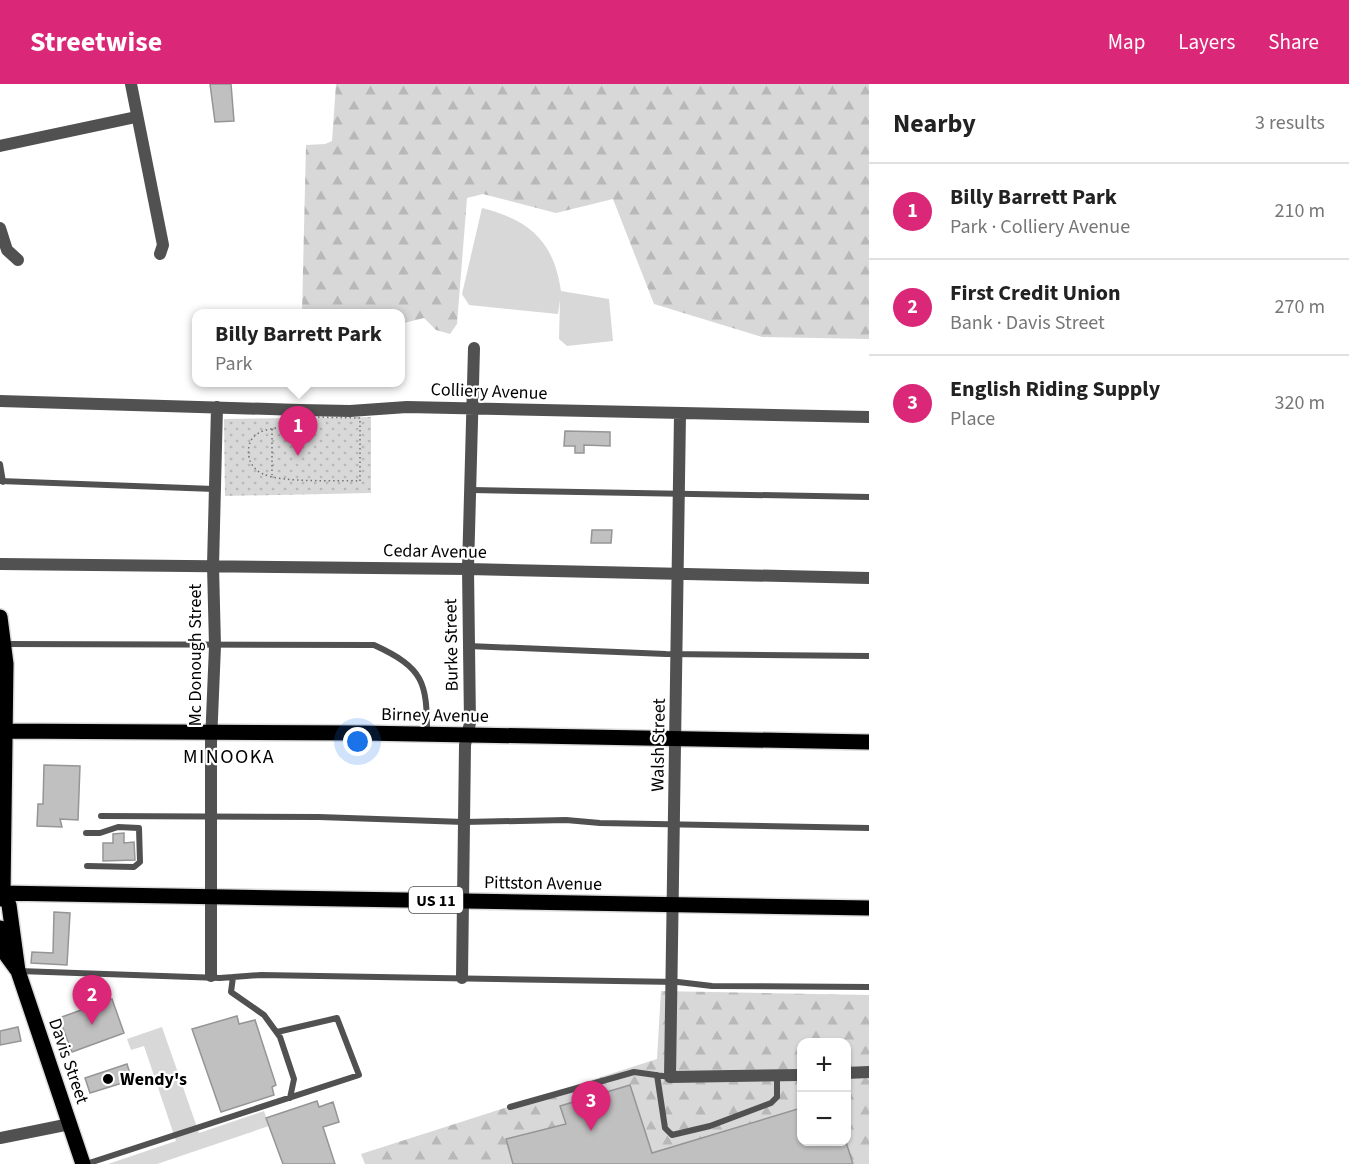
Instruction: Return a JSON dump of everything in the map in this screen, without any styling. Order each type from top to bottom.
[{"type":"main road","name":"Davis Street","points":[[0,617],[3,731],[1,895],[9,905],[18,971],[85,1164]]},
{"type":"main road","name":"Birney Avenue","points":[[3,731],[427,734],[869,742]]},
{"type":"main road","name":"Pittston Avenue","points":[[1,895],[211,896],[869,908]]},
{"type":"main road","name":"Davis Street","points":[[0,927],[7,956],[18,971]]},
{"type":"street","points":[[131,84],[163,245],[160,254]]},
{"type":"street","points":[[0,146],[136,117]]},
{"type":"street","points":[[0,228],[7,250],[18,260]]},
{"type":"street","name":"Burke Street","points":[[462,978],[464,822],[470,723],[468,569],[474,348]]},
{"type":"street","name":"Colliery Avenue","points":[[0,401],[350,411],[407,406],[869,417]]},
{"type":"street","name":"Mc Donough Street","points":[[211,976],[211,818],[215,646],[213,566],[217,407]]},
{"type":"street","name":"Walsh Street","points":[[663,1076],[671,983],[681,494],[680,414]]},
{"type":"street","name":"Cedar Avenue","points":[[0,564],[468,569],[869,578]]},
{"type":"street","points":[[851,1073],[869,1072]]},
{"type":"street","points":[[663,1076],[797,1075]]},
{"type":"street","points":[[0,1138],[70,1124]]},
{"type":"lane","points":[[0,464],[2,481],[214,489]]},
{"type":"lane","points":[[471,490],[869,497]]},
{"type":"lane","points":[[2,644],[374,645],[392,653],[410,666],[420,679],[427,695],[427,734]]},
{"type":"lane","points":[[468,646],[677,654],[869,656]]},
{"type":"lane","points":[[101,816],[319,817],[464,822],[566,820],[869,828]]},
{"type":"lane","points":[[86,833],[100,833],[118,826],[139,828],[140,862],[134,867],[87,866]]},
{"type":"lane","points":[[0,927],[14,937]]},
{"type":"lane","points":[[18,971],[233,977],[462,978],[869,987]]},
{"type":"lane","points":[[233,977],[231,992],[264,1015],[277,1032],[294,1079],[290,1098]]},
{"type":"lane","points":[[85,1164],[359,1075],[337,1018],[277,1032]]},
{"type":"lane","points":[[510,1107],[634,1072],[663,1076],[665,1128],[672,1135],[710,1126],[771,1103],[777,1097],[777,1076]]},
{"type":"path","points":[[309,417],[360,418],[360,481],[272,477],[253,468],[249,458],[252,439],[261,430],[309,428],[309,417]]},
{"type":"path","points":[[272,428],[272,477]]},
{"type":"green space","points":[[336,84],[869,84],[869,339],[762,337],[654,304],[613,199],[556,213],[483,194],[467,198],[457,324],[450,334],[436,330],[424,318],[405,323],[405,309],[302,309],[306,145],[325,144],[332,141]]},
{"type":"green space","points":[[482,208],[514,219],[537,236],[546,246],[552,259],[561,291],[609,299],[613,341],[567,346],[559,339],[560,300],[558,314],[469,305],[462,294]]},
{"type":"green space","points":[[371,417],[371,493],[225,496],[224,419]]},
{"type":"green space","points":[[661,991],[869,995],[869,1164],[365,1164],[361,1154],[657,1059]]},
{"type":"green space","points":[[162,1027],[199,1133],[264,1111],[269,1126],[157,1164],[108,1164],[176,1141],[144,1046],[131,1050],[127,1039]]},
{"type":"building","points":[[210,84],[231,84],[234,121],[215,122]]},
{"type":"building","points":[[565,431],[610,432],[610,446],[584,445],[584,453],[575,453],[575,446],[564,446]]},
{"type":"building","points":[[592,530],[612,530],[611,543],[591,543]]},
{"type":"building","points":[[44,765],[80,766],[78,820],[60,819],[62,827],[37,826],[38,804],[43,804]]},
{"type":"building","points":[[124,833],[124,843],[134,842],[135,860],[103,861],[103,843],[113,843],[113,834]]},
{"type":"building","points":[[54,912],[70,913],[67,965],[31,963],[32,952],[53,953]]},
{"type":"building","points":[[112,999],[124,1033],[72,1052],[59,1018]]},
{"type":"building","points":[[237,1016],[239,1024],[255,1020],[276,1085],[272,1087],[274,1095],[221,1112],[192,1029]]},
{"type":"building","points":[[18,1027],[21,1041],[0,1045],[0,1031]]},
{"type":"building","name":"Wendy's","points":[[127,1064],[132,1080],[90,1093],[85,1078]]},
{"type":"building","points":[[630,1085],[652,1153],[797,1109],[797,1146],[847,1146],[853,1164],[513,1164],[506,1139],[566,1124],[560,1106]]},
{"type":"building","points":[[317,1101],[319,1107],[333,1102],[339,1122],[323,1127],[335,1164],[283,1164],[266,1118]]},
{"type":"place","name":"Billy Barrett Park","points":[[298,456]]},
{"type":"place","name":"First Credit Union","points":[[92,1025]]},
{"type":"place","name":"Wendy's","points":[[108,1079]]},
{"type":"place","name":"English Riding Supply","points":[[591,1131]]},
{"type":"district","name":"MINOOKA","points":[[229,756]]}]
